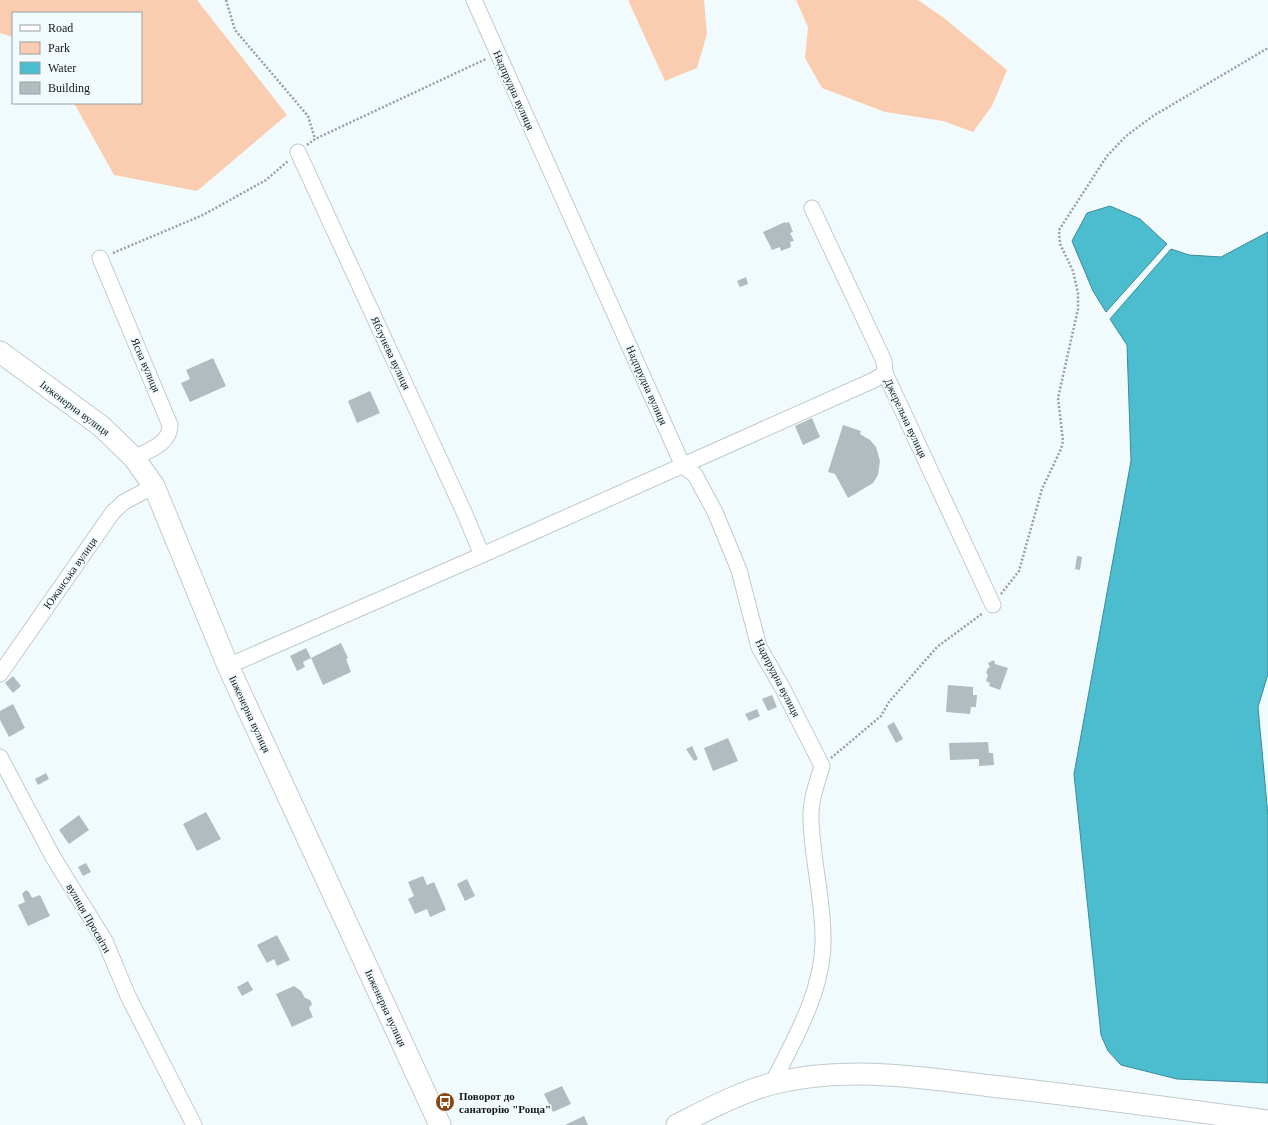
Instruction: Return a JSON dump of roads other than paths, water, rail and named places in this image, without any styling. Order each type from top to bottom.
[{"type":"street","name":"Надпрудна вулиця","points":[[474,0],[683,466],[695,475],[714,512],[739,570],[759,647],[782,687],[822,766],[813,797],[810,818],[824,924],[820,967],[808,1011],[772,1084]]},
{"type":"street","name":"Яблунева вулиця","points":[[298,152],[464,512],[482,555]]},
{"type":"street","name":"Джерельна вулиця","points":[[812,208],[884,361],[885,373],[993,605]]},
{"type":"street","name":"Ясна вулиця","points":[[100,258],[170,425],[169,435],[163,442],[134,458]]},
{"type":"street","name":"Інженерна вулиця","points":[[0,352],[101,426],[134,458],[154,486],[228,666],[440,1125]]},
{"type":"street","points":[[228,666],[683,466],[874,380],[885,373]]},
{"type":"street","name":"Южанська вулиця","points":[[0,674],[113,512],[124,502],[154,486]]},
{"type":"street","name":"вулиця Просвіти","points":[[0,757],[53,857],[105,942],[128,996],[194,1125]]},
{"type":"street","points":[[677,1125],[741,1094],[772,1084],[816,1076],[861,1074],[911,1077],[1268,1120]]},
{"type":"water","points":[[1110,206],[1140,219],[1167,244],[1106,312],[1093,291],[1072,241],[1087,213]]},
{"type":"water","points":[[1268,232],[1268,674],[1258,707],[1268,816],[1268,1083],[1177,1079],[1121,1065],[1108,1051],[1101,1035],[1074,774],[1131,461],[1127,345],[1110,319],[1171,249],[1189,255],[1221,257]]},
{"type":"place","name":"Поворот до санаторію \"Роща\"","points":[[445,1102]]}]
